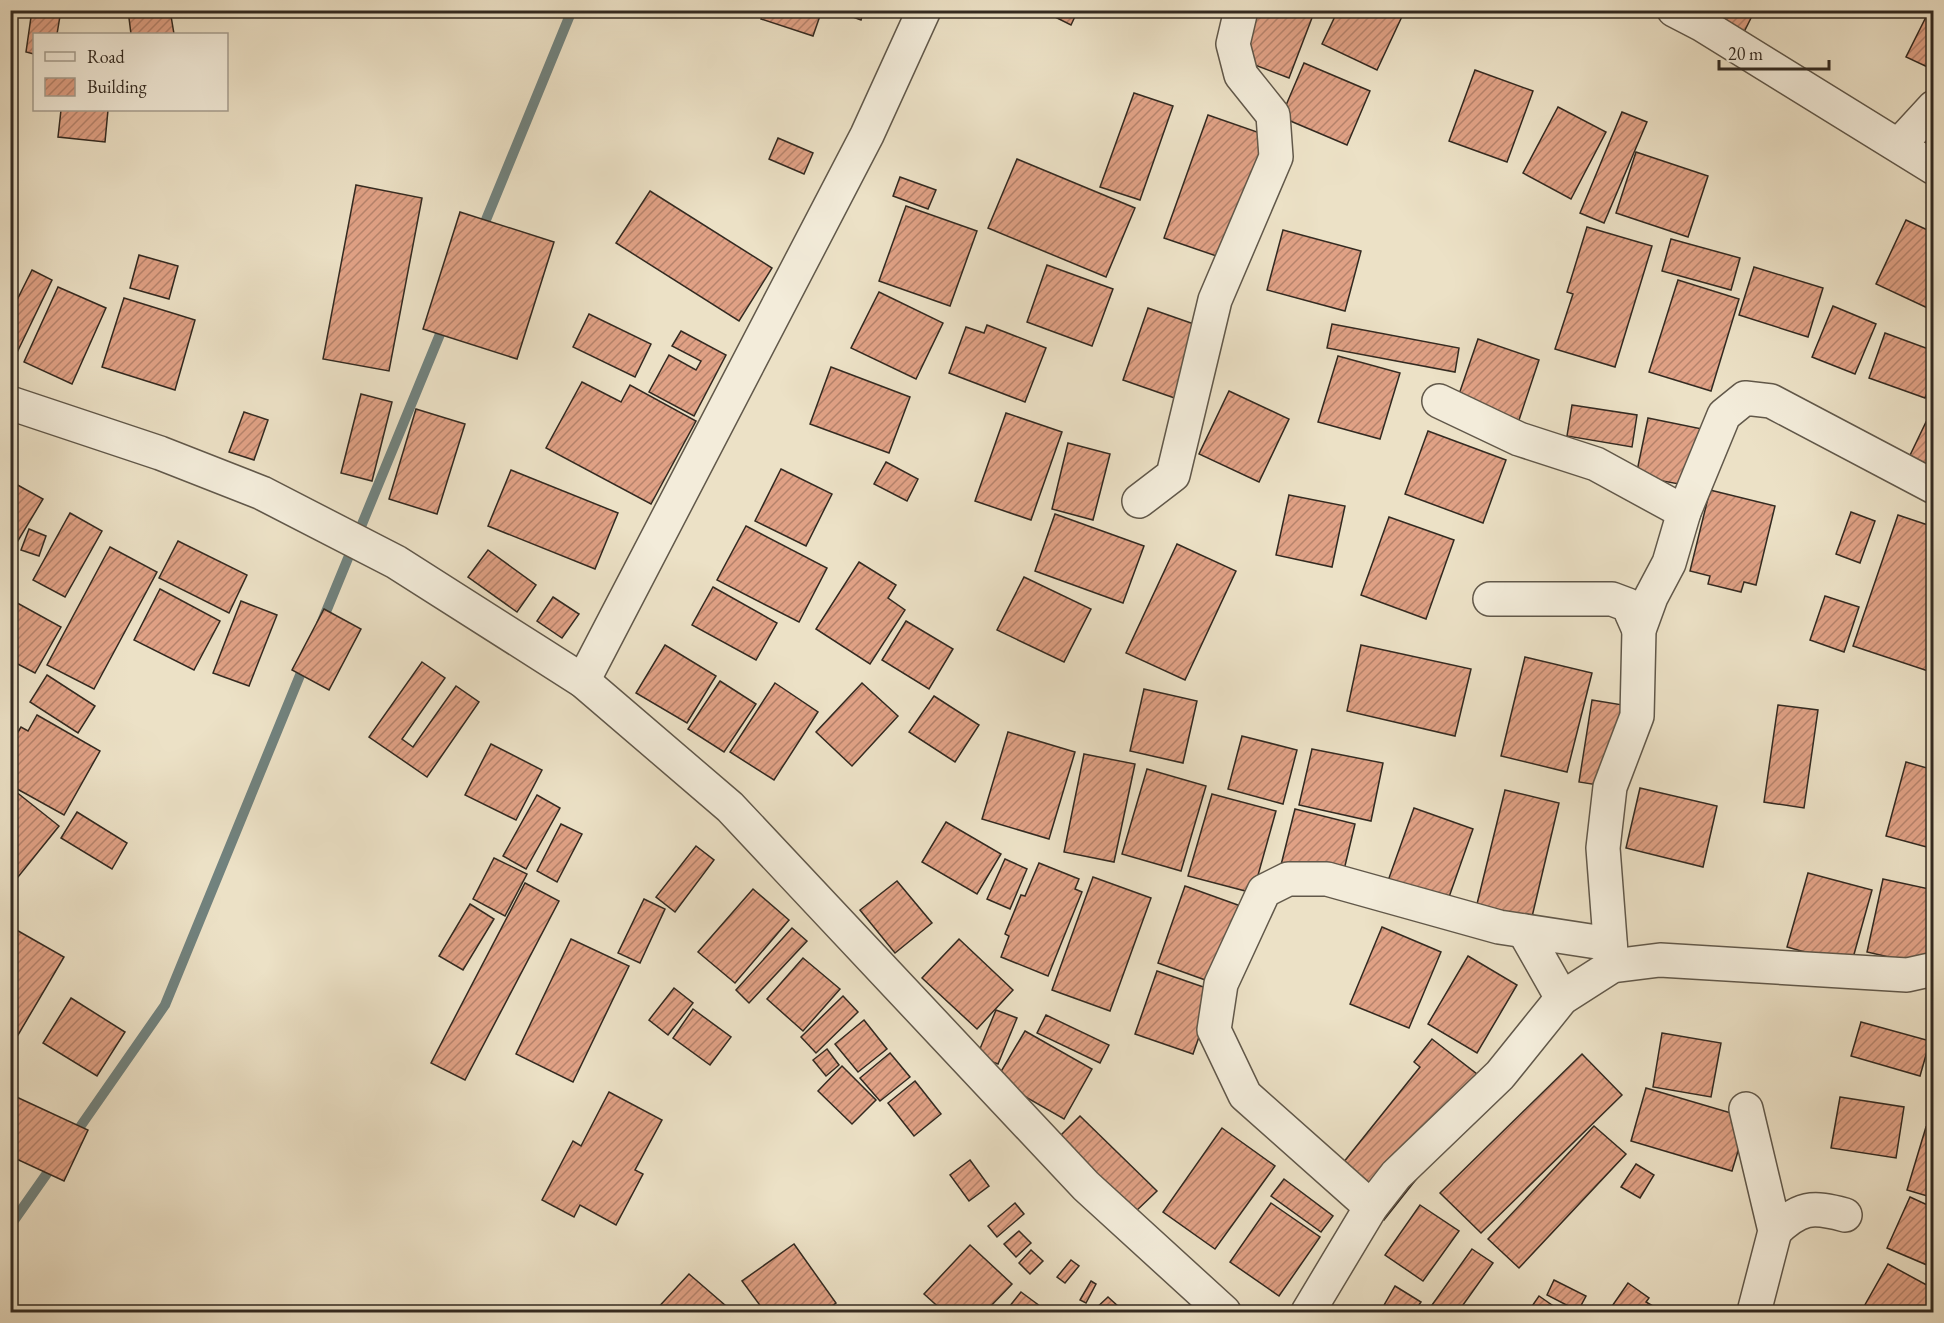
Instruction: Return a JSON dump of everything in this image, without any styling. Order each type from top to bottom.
[{"type":"street","points":[[583,681],[867,135],[924,10]]},
{"type":"street","points":[[1139,501],[1173,475],[1215,300],[1276,157],[1273,115],[1241,75],[1233,44],[1241,10]]},
{"type":"street","points":[[1674,10],[1701,24],[1934,168]]},
{"type":"street","points":[[1899,145],[1934,106]]},
{"type":"street","points":[[1611,955],[1602,848],[1610,787],[1637,716],[1639,630],[1651,597],[1669,563],[1684,512],[1724,415],[1744,398],[1771,401],[1934,487]]},
{"type":"street","points":[[1439,401],[1519,439],[1596,464],[1684,512]]},
{"type":"street","points":[[10,403],[160,453],[262,493],[396,562],[583,681],[730,807],[1086,1186],[1224,1312]]},
{"type":"street","points":[[1490,599],[1612,599],[1628,605],[1639,630]]},
{"type":"street","points":[[1371,1207],[1245,1095],[1214,1030],[1221,984],[1264,891],[1288,879],[1327,879],[1611,955],[1907,975],[1934,969]]},
{"type":"street","points":[[1524,931],[1562,998]]},
{"type":"street","points":[[1308,1312],[1371,1207],[1396,1175],[1500,1075],[1562,998],[1611,955]]},
{"type":"street","points":[[1746,1109],[1774,1231],[1754,1312]]},
{"type":"street","points":[[1774,1231],[1789,1217],[1817,1208],[1845,1215]]},
{"type":"building","points":[[32,10],[61,10],[57,33],[33,33],[33,54],[26,52]]},
{"type":"building","points":[[128,10],[170,10],[174,33],[131,33]]},
{"type":"building","points":[[764,10],[822,10],[813,36],[761,19]]},
{"type":"building","points":[[834,10],[864,10],[861,20]]},
{"type":"building","points":[[1041,10],[1078,10],[1071,25]]},
{"type":"building","points":[[1251,10],[1315,10],[1289,78],[1234,57]]},
{"type":"building","points":[[1338,10],[1405,10],[1377,70],[1322,44]]},
{"type":"building","points":[[1722,10],[1755,10],[1741,38],[1715,26]]},
{"type":"building","points":[[1927,15],[1934,18],[1934,70],[1906,57]]},
{"type":"building","points":[[1304,63],[1370,91],[1347,145],[1281,117]]},
{"type":"building","points":[[1475,70],[1533,91],[1507,162],[1449,141]]},
{"type":"building","points":[[1134,93],[1173,106],[1140,200],[1100,187]]},
{"type":"building","points":[[1558,107],[1606,132],[1571,199],[1523,173]]},
{"type":"building","points":[[61,111],[108,111],[105,142],[58,137]]},
{"type":"building","points":[[1622,112],[1647,122],[1604,223],[1580,213]]},
{"type":"building","points":[[1208,115],[1274,138],[1231,261],[1164,238]]},
{"type":"building","points":[[778,138],[813,153],[804,174],[769,159]]},
{"type":"building","points":[[1636,152],[1708,176],[1688,237],[1616,213]]},
{"type":"building","points":[[1017,159],[1135,208],[1106,277],[988,228]]},
{"type":"building","points":[[900,177],[936,190],[928,209],[893,196]]},
{"type":"building","points":[[356,185],[422,198],[389,371],[323,359]]},
{"type":"building","points":[[650,191],[772,268],[739,321],[616,243]]},
{"type":"building","points":[[906,206],[977,231],[950,306],[879,281]]},
{"type":"building","points":[[460,212],[554,242],[517,359],[423,329]]},
{"type":"building","points":[[1906,220],[1934,233],[1934,311],[1876,284]]},
{"type":"building","points":[[1587,227],[1652,246],[1615,367],[1555,349],[1573,294],[1567,292]]},
{"type":"building","points":[[1283,230],[1361,251],[1345,311],[1267,290]]},
{"type":"building","points":[[1671,239],[1740,258],[1731,290],[1662,271]]},
{"type":"building","points":[[139,255],[178,266],[169,299],[130,288]]},
{"type":"building","points":[[1047,265],[1113,289],[1092,346],[1027,322]]},
{"type":"building","points":[[1754,267],[1823,288],[1808,337],[1739,315]]},
{"type":"building","points":[[32,270],[52,280],[10,367],[10,314]]},
{"type":"building","points":[[1678,280],[1739,299],[1711,391],[1649,372]]},
{"type":"building","points":[[58,287],[106,308],[72,384],[24,362]]},
{"type":"building","points":[[879,292],[943,323],[916,379],[851,348]]},
{"type":"building","points":[[124,298],[195,320],[175,390],[102,367]]},
{"type":"building","points":[[1833,306],[1876,324],[1855,374],[1812,357]]},
{"type":"building","points":[[1148,308],[1211,330],[1186,402],[1123,380]]},
{"type":"building","points":[[589,314],[651,344],[635,377],[573,347]]},
{"type":"building","points":[[1332,324],[1459,348],[1455,372],[1327,348]]},
{"type":"building","points":[[987,325],[1046,348],[1025,402],[949,373],[966,327],[984,333]]},
{"type":"building","points":[[681,331],[726,355],[694,416],[649,392],[669,355],[696,370],[701,361],[672,346]]},
{"type":"building","points":[[1885,333],[1934,351],[1934,375],[1925,398],[1869,378]]},
{"type":"building","points":[[1478,339],[1539,360],[1517,426],[1455,406]]},
{"type":"building","points":[[1338,356],[1400,373],[1380,439],[1318,422]]},
{"type":"building","points":[[831,367],[910,397],[889,453],[810,424]]},
{"type":"building","points":[[582,382],[621,402],[630,385],[696,421],[651,504],[546,448]]},
{"type":"building","points":[[1229,391],[1289,419],[1259,482],[1199,454]]},
{"type":"building","points":[[361,394],[392,402],[372,481],[341,473]]},
{"type":"building","points":[[1572,405],[1637,415],[1632,447],[1567,436]]},
{"type":"building","points":[[416,409],[465,424],[437,514],[389,499]]},
{"type":"building","points":[[244,412],[268,420],[254,460],[229,452]]},
{"type":"building","points":[[1006,413],[1062,432],[1031,520],[975,501]]},
{"type":"building","points":[[1648,418],[1712,431],[1700,488],[1636,476]]},
{"type":"building","points":[[1926,422],[1934,426],[1934,487],[1902,472]]},
{"type":"building","points":[[1428,431],[1506,460],[1483,523],[1405,494]]},
{"type":"building","points":[[1068,443],[1110,454],[1093,520],[1052,509]]},
{"type":"building","points":[[886,462],[918,479],[907,501],[874,484]]},
{"type":"building","points":[[10,466],[16,469],[10,479]]},
{"type":"building","points":[[781,469],[832,494],[806,546],[755,521]]},
{"type":"building","points":[[511,470],[618,513],[595,569],[488,526]]},
{"type":"building","points":[[14,483],[43,499],[10,554],[10,488]]},
{"type":"building","points":[[1710,490],[1775,506],[1756,585],[1744,582],[1741,592],[1708,584],[1710,576],[1690,571]]},
{"type":"building","points":[[1289,495],[1345,506],[1332,567],[1276,555]]},
{"type":"building","points":[[1851,512],[1875,521],[1860,563],[1836,554]]},
{"type":"building","points":[[70,513],[102,531],[65,597],[33,580]]},
{"type":"building","points":[[1055,514],[1144,546],[1123,603],[1035,571]]},
{"type":"building","points":[[1898,515],[1934,527],[1931,672],[1853,646]]},
{"type":"building","points":[[1389,517],[1454,540],[1426,619],[1361,595]]},
{"type":"building","points":[[746,526],[827,568],[799,622],[717,580]]},
{"type":"building","points":[[29,529],[46,536],[39,556],[21,550]]},
{"type":"building","points":[[178,541],[247,575],[229,613],[159,578]]},
{"type":"building","points":[[1177,544],[1236,571],[1185,680],[1126,653]]},
{"type":"building","points":[[110,547],[157,572],[94,689],[47,665]]},
{"type":"building","points":[[488,550],[536,585],[517,612],[468,577]]},
{"type":"building","points":[[859,562],[896,585],[888,598],[905,610],[870,664],[816,629]]},
{"type":"building","points":[[1024,577],[1091,609],[1064,662],[997,630]]},
{"type":"building","points":[[713,587],[777,623],[756,660],[692,625]]},
{"type":"building","points":[[160,589],[220,621],[194,670],[134,640]]},
{"type":"building","points":[[1825,596],[1859,607],[1844,652],[1810,640]]},
{"type":"building","points":[[553,597],[579,614],[562,638],[537,621]]},
{"type":"building","points":[[10,599],[61,627],[35,673],[10,660]]},
{"type":"building","points":[[241,601],[277,615],[249,686],[213,673]]},
{"type":"building","points":[[324,609],[361,629],[329,690],[292,670]]},
{"type":"building","points":[[906,621],[953,649],[929,689],[882,660]]},
{"type":"building","points":[[665,645],[716,676],[687,723],[636,693]]},
{"type":"building","points":[[1361,645],[1471,669],[1455,736],[1347,711]]},
{"type":"building","points":[[1525,657],[1592,673],[1567,772],[1501,756]]},
{"type":"building","points":[[422,662],[445,678],[402,739],[413,747],[456,686],[479,702],[427,777],[369,737]]},
{"type":"building","points":[[47,675],[95,706],[78,733],[30,702]]},
{"type":"building","points":[[720,681],[756,704],[724,752],[688,729]]},
{"type":"building","points":[[775,683],[818,712],[774,780],[730,752]]},
{"type":"building","points":[[862,683],[898,716],[852,766],[816,732]]},
{"type":"building","points":[[1144,689],[1197,701],[1183,763],[1130,751]]},
{"type":"building","points":[[934,696],[979,725],[955,762],[909,732]]},
{"type":"building","points":[[1592,700],[1623,705],[1610,787],[1579,782]]},
{"type":"building","points":[[1778,705],[1818,710],[1804,808],[1764,802]]},
{"type":"building","points":[[37,715],[100,751],[64,815],[10,785],[10,745],[21,727],[28,731]]},
{"type":"building","points":[[1008,732],[1075,752],[1049,839],[982,819]]},
{"type":"building","points":[[1242,736],[1297,750],[1283,804],[1228,789]]},
{"type":"building","points":[[491,744],[542,770],[516,820],[465,795]]},
{"type":"building","points":[[1312,749],[1383,763],[1371,821],[1299,805]]},
{"type":"building","points":[[1084,754],[1135,764],[1114,862],[1064,852]]},
{"type":"building","points":[[1906,762],[1934,770],[1934,849],[1886,836]]},
{"type":"building","points":[[1147,769],[1206,786],[1181,871],[1122,854]]},
{"type":"building","points":[[10,787],[59,826],[18,877],[10,871]]},
{"type":"building","points":[[1640,788],[1717,806],[1703,867],[1626,848]]},
{"type":"building","points":[[1505,790],[1559,803],[1531,921],[1476,908]]},
{"type":"building","points":[[1212,794],[1276,811],[1253,893],[1188,876]]},
{"type":"building","points":[[537,795],[560,808],[526,869],[503,856]]},
{"type":"building","points":[[1414,808],[1473,829],[1443,914],[1384,892]]},
{"type":"building","points":[[1295,809],[1355,824],[1338,895],[1277,881]]},
{"type":"building","points":[[77,812],[127,843],[112,869],[61,838]]},
{"type":"building","points":[[946,822],[1001,854],[977,894],[922,862]]},
{"type":"building","points":[[561,824],[582,834],[557,882],[537,871]]},
{"type":"building","points":[[696,846],[714,860],[675,912],[656,897]]},
{"type":"building","points":[[494,858],[527,874],[505,916],[473,899]]},
{"type":"building","points":[[1005,859],[1027,869],[1010,909],[987,899]]},
{"type":"building","points":[[1039,863],[1079,879],[1075,889],[1082,892],[1048,976],[1001,957],[1009,936],[1005,934],[1021,895],[1025,896]]},
{"type":"building","points":[[1808,873],[1872,890],[1851,965],[1787,947]]},
{"type":"building","points":[[1093,877],[1151,898],[1110,1011],[1052,990]]},
{"type":"building","points":[[1883,879],[1934,890],[1934,940],[1928,966],[1867,952]]},
{"type":"building","points":[[897,881],[932,923],[895,953],[860,910]]},
{"type":"building","points":[[525,883],[559,901],[465,1080],[431,1063]]},
{"type":"building","points":[[1185,886],[1249,909],[1222,986],[1158,963]]},
{"type":"building","points":[[753,889],[789,920],[735,983],[698,952]]},
{"type":"building","points":[[644,899],[665,909],[640,963],[618,953]]},
{"type":"building","points":[[470,904],[494,919],[463,970],[439,956]]},
{"type":"building","points":[[1382,927],[1441,952],[1409,1028],[1350,1004]]},
{"type":"building","points":[[13,928],[64,957],[18,1035],[10,1031],[10,932]]},
{"type":"building","points":[[792,928],[807,941],[749,1003],[736,990]]},
{"type":"building","points":[[571,939],[629,966],[573,1082],[516,1054]]},
{"type":"building","points":[[959,939],[1013,990],[977,1029],[922,978]]},
{"type":"building","points":[[1468,956],[1517,985],[1477,1053],[1428,1024]]},
{"type":"building","points":[[803,958],[840,989],[803,1031],[767,999]]},
{"type":"building","points":[[1157,971],[1215,991],[1193,1054],[1135,1034]]},
{"type":"building","points":[[674,988],[693,1003],[668,1035],[649,1020]]},
{"type":"building","points":[[843,996],[858,1012],[816,1053],[801,1037]]},
{"type":"building","points":[[71,998],[125,1032],[97,1076],[43,1043]]},
{"type":"building","points":[[693,1009],[731,1037],[710,1065],[673,1038]]},
{"type":"building","points":[[996,1010],[1017,1018],[998,1064],[977,1056]]},
{"type":"building","points":[[1046,1015],[1109,1045],[1100,1063],[1037,1033]]},
{"type":"building","points":[[864,1020],[887,1049],[858,1072],[835,1044]]},
{"type":"building","points":[[1861,1022],[1930,1041],[1920,1076],[1851,1056]]},
{"type":"building","points":[[1025,1031],[1092,1069],[1064,1119],[996,1080]]},
{"type":"building","points":[[1662,1033],[1721,1043],[1711,1097],[1653,1087]]},
{"type":"building","points":[[1432,1039],[1491,1085],[1384,1220],[1331,1178],[1420,1067],[1414,1062]]},
{"type":"building","points":[[827,1049],[839,1065],[826,1076],[813,1060]]},
{"type":"building","points":[[890,1053],[910,1077],[880,1101],[860,1078]]},
{"type":"building","points":[[1582,1054],[1622,1095],[1481,1233],[1440,1193]]},
{"type":"building","points":[[842,1066],[876,1100],[852,1124],[818,1091]]},
{"type":"building","points":[[915,1081],[941,1114],[914,1136],[888,1103]]},
{"type":"building","points":[[1646,1088],[1748,1118],[1732,1171],[1631,1141]]},
{"type":"building","points":[[609,1092],[662,1120],[635,1170],[643,1174],[616,1225],[580,1205],[574,1217],[542,1200],[573,1141],[581,1146]]},
{"type":"building","points":[[10,1094],[88,1130],[64,1181],[10,1156]]},
{"type":"building","points":[[1840,1097],[1904,1107],[1896,1158],[1831,1148]]},
{"type":"building","points":[[1080,1116],[1157,1191],[1135,1212],[1058,1138]]},
{"type":"building","points":[[1594,1126],[1626,1154],[1519,1268],[1488,1239]]},
{"type":"building","points":[[1926,1127],[1934,1129],[1934,1198],[1907,1190]]},
{"type":"building","points":[[1222,1128],[1275,1166],[1215,1249],[1163,1212]]},
{"type":"building","points":[[970,1160],[989,1186],[969,1201],[950,1175]]},
{"type":"building","points":[[1636,1164],[1654,1175],[1640,1198],[1621,1187]]},
{"type":"building","points":[[1284,1179],[1333,1216],[1321,1232],[1271,1196]]},
{"type":"building","points":[[1910,1197],[1934,1208],[1934,1268],[1887,1248]]},
{"type":"building","points":[[1015,1203],[1024,1214],[997,1237],[988,1226]]},
{"type":"building","points":[[1271,1203],[1320,1237],[1279,1296],[1230,1262]]},
{"type":"building","points":[[1420,1205],[1459,1231],[1423,1281],[1385,1255]]},
{"type":"building","points":[[1019,1231],[1031,1243],[1016,1257],[1004,1244]]},
{"type":"building","points":[[794,1244],[836,1303],[823,1312],[765,1312],[742,1281]]},
{"type":"building","points":[[970,1245],[1012,1284],[985,1312],[944,1312],[924,1294]]},
{"type":"building","points":[[1472,1249],[1493,1263],[1458,1312],[1427,1312]]},
{"type":"building","points":[[1031,1250],[1043,1261],[1030,1274],[1019,1263]]},
{"type":"building","points":[[1071,1260],[1079,1266],[1065,1283],[1057,1277]]},
{"type":"building","points":[[1888,1264],[1934,1289],[1934,1312],[1862,1310]]},
{"type":"building","points":[[689,1274],[733,1312],[654,1312]]},
{"type":"building","points":[[1554,1280],[1586,1296],[1578,1311],[1547,1295]]},
{"type":"building","points":[[1091,1281],[1096,1284],[1086,1303],[1080,1300]]},
{"type":"building","points":[[1628,1283],[1649,1298],[1646,1302],[1663,1312],[1608,1312]]},
{"type":"building","points":[[1395,1286],[1421,1302],[1414,1312],[1393,1312],[1383,1307]]},
{"type":"building","points":[[1021,1292],[1048,1312],[1005,1312]]},
{"type":"building","points":[[1539,1296],[1562,1312],[1528,1312]]},
{"type":"building","points":[[1108,1297],[1119,1307],[1113,1312],[1092,1312]]},
{"type":"waterway","points":[[481,232],[572,10]]},
{"type":"waterway","points":[[321,624],[445,322]]},
{"type":"waterway","points":[[73,1137],[165,1005],[305,663]]},
{"type":"waterway","points":[[10,1226],[55,1162]]}]
